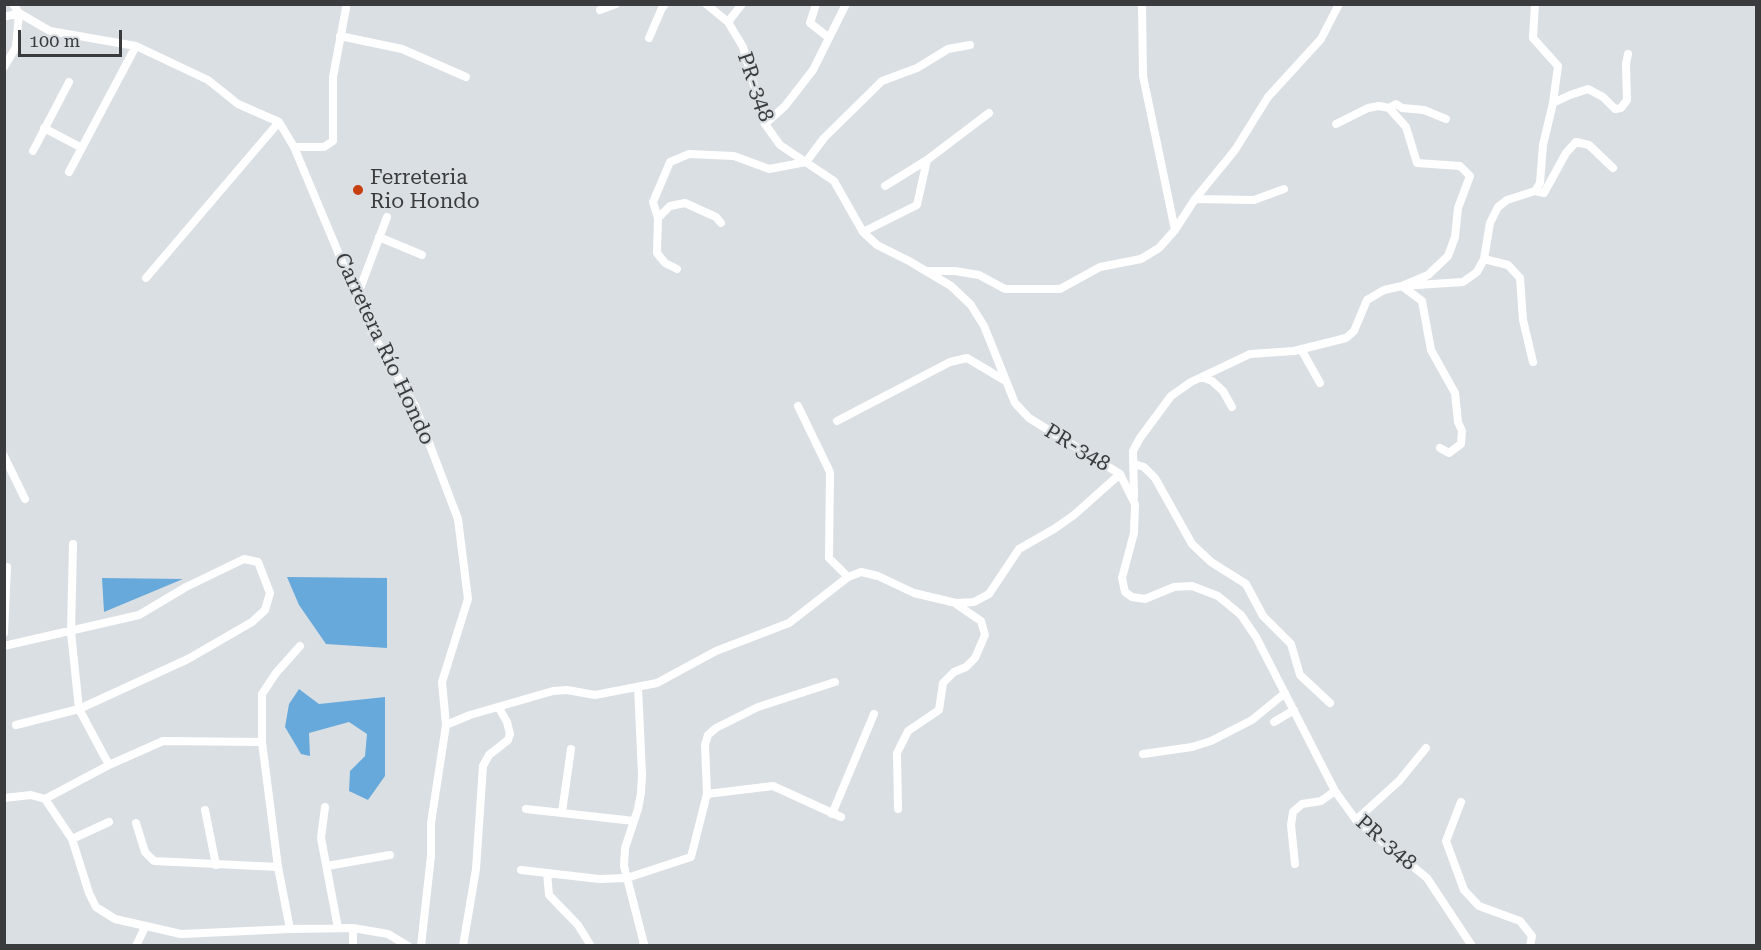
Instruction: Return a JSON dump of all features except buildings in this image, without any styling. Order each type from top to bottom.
[{"type":"street","points":[[13,4],[19,13],[50,31],[136,46],[208,80],[238,105],[279,122],[146,278]]},
{"type":"street","points":[[600,10],[616,4]]},
{"type":"street","points":[[649,38],[665,4]]},
{"type":"street","points":[[728,22],[742,4]]},
{"type":"street","points":[[816,4],[810,23],[828,37]]},
{"type":"street","points":[[765,124],[785,106],[813,70],[846,4]]},
{"type":"street","points":[[1142,4],[1143,76],[1175,230]]},
{"type":"street","points":[[927,271],[955,271],[979,275],[1005,289],[1060,289],[1100,267],[1141,259],[1159,248],[1235,150],[1268,97],[1321,39],[1339,4]]},
{"type":"street","points":[[1535,4],[1533,38],[1558,66],[1554,104],[1543,145],[1540,183],[1535,191]]},
{"type":"street","name":"PR-348","points":[[709,5],[728,22],[743,47],[765,124],[780,145],[834,181],[863,232],[877,245],[951,286],[971,305],[984,326],[1015,404],[1029,418],[1120,474],[1135,504],[1134,533],[1122,578],[1125,592],[1131,597],[1145,599],[1174,587],[1192,586],[1218,596],[1241,615],[1256,637],[1335,791],[1356,820],[1427,878],[1473,945]]},
{"type":"street","points":[[294,147],[324,147],[333,141],[333,77],[346,8]]},
{"type":"street","points":[[4,17],[19,13]]},
{"type":"street","points":[[4,67],[16,47],[19,13]]},
{"type":"street","points":[[340,36],[402,49],[466,78]]},
{"type":"street","points":[[677,269],[665,263],[657,253],[658,218],[653,202],[670,162],[689,154],[734,156],[770,170],[806,162],[824,138],[882,81],[917,68],[948,50],[970,45]]},
{"type":"street","points":[[69,172],[136,46]]},
{"type":"street","points":[[1554,104],[1588,89],[1603,97],[1615,109],[1621,108],[1627,100],[1628,54]]},
{"type":"street","points":[[33,151],[69,82]]},
{"type":"street","points":[[1389,108],[1396,104],[1402,108],[1424,110],[1436,117],[1446,119]]},
{"type":"street","points":[[1336,124],[1368,108],[1379,106],[1389,108],[1406,127],[1417,163],[1460,166],[1470,176],[1458,208],[1455,237],[1448,256],[1428,275],[1402,286]]},
{"type":"street","points":[[885,186],[927,160],[989,113]]},
{"type":"street","name":"Carretera Río Hondo","points":[[279,122],[294,147],[372,333],[415,406],[458,519],[468,599],[442,682],[446,725],[431,823],[431,856],[421,945]]},
{"type":"street","points":[[44,128],[82,148]]},
{"type":"street","points":[[1135,504],[1133,451],[1171,396],[1202,377],[1250,354],[1301,349],[1346,338],[1354,331],[1367,300],[1383,290],[1402,286],[1463,282],[1477,272],[1484,259],[1490,223],[1498,207],[1507,200],[1535,191],[1544,193],[1566,153],[1576,142],[1589,145],[1613,168]]},
{"type":"street","points":[[863,232],[917,205],[927,160]]},
{"type":"street","points":[[1196,199],[1254,200],[1279,188]]},
{"type":"street","points":[[658,218],[670,206],[685,203],[700,209],[721,223]]},
{"type":"street","points":[[357,298],[387,216]]},
{"type":"street","points":[[379,237],[422,255]]},
{"type":"street","points":[[1484,259],[1508,265],[1520,278],[1523,320],[1533,362]]},
{"type":"street","points":[[1402,286],[1422,301],[1431,350],[1455,393],[1458,422],[1462,431],[1461,444],[1449,453],[1440,448]]},
{"type":"street","points":[[1301,349],[1320,383]]},
{"type":"street","points":[[837,421],[950,362],[967,358],[1005,381]]},
{"type":"street","points":[[1202,377],[1212,381],[1223,391],[1232,407]]},
{"type":"street","points":[[798,406],[830,472],[829,558],[848,577]]},
{"type":"street","points":[[4,456],[25,499]]},
{"type":"street","points":[[1134,464],[1144,466],[1155,478],[1192,544],[1211,562],[1246,584],[1263,616],[1291,644],[1300,675],[1330,703]]},
{"type":"street","points":[[446,725],[470,715],[553,692],[567,690],[595,695],[657,683],[716,651],[789,623],[848,577],[861,572],[878,576],[914,593],[956,603],[974,602],[989,594],[1019,549],[1054,530],[1120,474]]},
{"type":"street","points":[[73,544],[71,632],[79,709],[109,765]]},
{"type":"street","points":[[4,645],[71,632],[139,615],[186,587],[244,559],[258,562],[270,593],[265,610],[252,622],[188,659],[79,709],[16,725]]},
{"type":"street","points":[[4,633],[7,567]]},
{"type":"street","points":[[898,809],[897,753],[908,731],[939,710],[943,683],[954,672],[966,668],[975,658],[985,635],[981,621],[956,603]]},
{"type":"street","points":[[290,929],[278,867],[262,742],[262,694],[276,673],[300,646]]},
{"type":"street","points":[[520,870],[599,879],[627,878],[691,857],[707,794],[705,745],[708,735],[716,728],[758,708],[835,681]]},
{"type":"street","points":[[638,687],[642,774],[638,808],[625,848],[624,866],[644,944],[642,945]]},
{"type":"street","points":[[1143,754],[1192,747],[1211,741],[1252,720],[1285,693]]},
{"type":"street","points":[[463,945],[476,869],[483,766],[489,755],[508,740],[510,734],[500,708]]},
{"type":"street","points":[[1274,722],[1294,710]]},
{"type":"street","points":[[707,794],[773,786],[836,815],[874,714]]},
{"type":"street","points":[[45,800],[109,765],[163,741],[262,742]]},
{"type":"street","points":[[1356,820],[1400,781],[1426,748]]},
{"type":"street","points":[[562,812],[571,749]]},
{"type":"street","points":[[1295,864],[1291,825],[1293,812],[1302,804],[1321,801],[1335,791]]},
{"type":"street","points":[[4,798],[32,795],[45,800],[72,839],[89,893],[96,907],[115,919],[181,934],[353,928],[388,934],[408,945]]},
{"type":"street","points":[[1461,802],[1446,841],[1464,890],[1479,906],[1520,921],[1532,936],[1530,945]]},
{"type":"street","points":[[325,807],[321,838],[338,928]]},
{"type":"street","points":[[526,809],[634,820]]},
{"type":"street","points":[[205,810],[216,865]]},
{"type":"street","points":[[72,839],[109,822]]},
{"type":"street","points":[[136,823],[145,852],[154,861],[278,867]]},
{"type":"street","points":[[327,866],[390,855]]},
{"type":"street","points":[[547,873],[549,895],[578,925],[591,945]]},
{"type":"street","points":[[136,945],[145,927]]},
{"type":"street","points":[[353,928],[353,945]]},
{"type":"shaded area","points":[[287,577],[387,578],[387,648],[326,644],[299,605]]},
{"type":"shaded area","points":[[102,578],[183,579],[104,612]]},
{"type":"shaded area","points":[[299,689],[319,704],[385,697],[385,776],[368,800],[349,791],[350,771],[365,756],[367,734],[349,722],[309,733],[310,756],[301,754],[285,727],[289,704]]},
{"type":"place","name":"Ferreteria Rio Hondo","points":[[358,190]]}]
